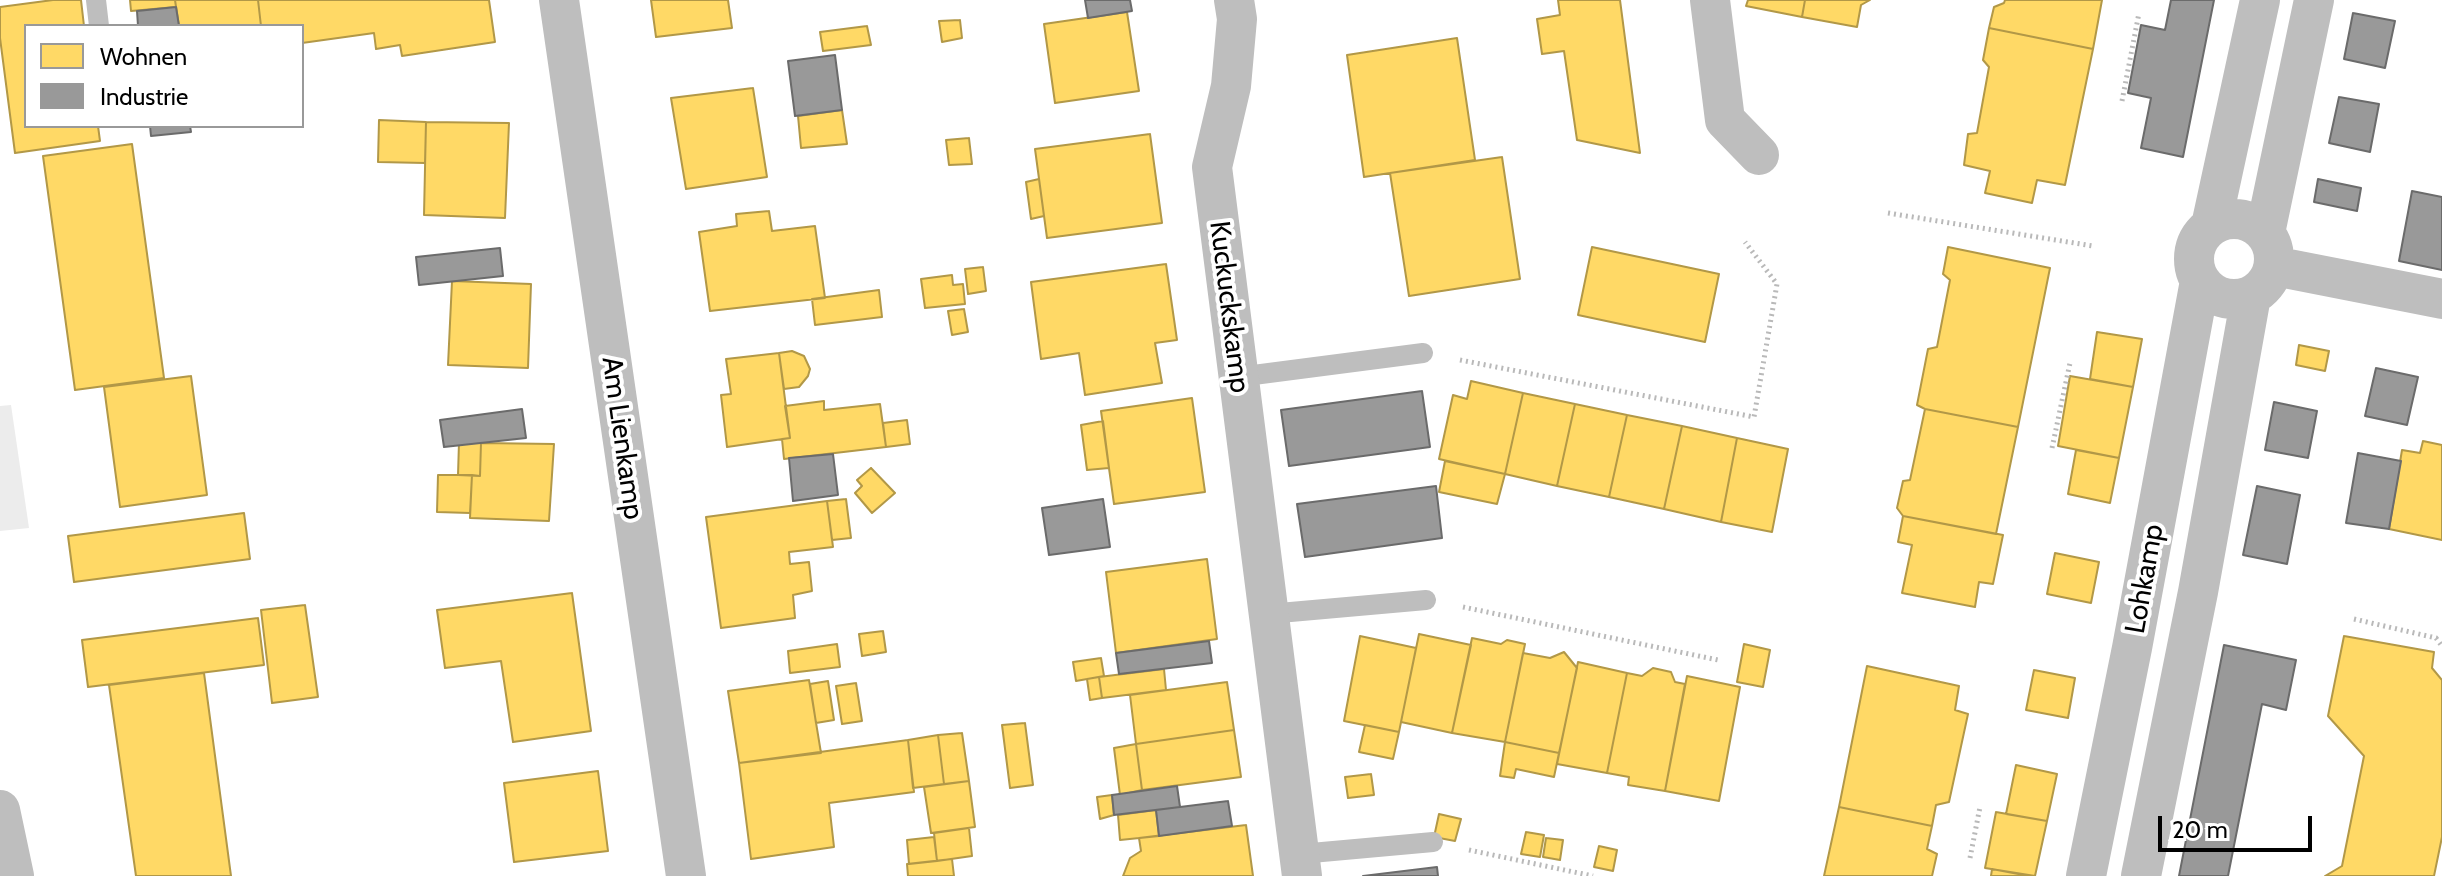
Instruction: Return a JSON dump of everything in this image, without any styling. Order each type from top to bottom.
[{"type":"street","name":"Am Lienkamp","points":[[559,0],[686,876]]},
{"type":"street","name":"Kuckuckskamp","points":[[1234,0],[1237,19],[1231,86],[1212,167],[1301,865]]},
{"type":"street","points":[[1710,0],[1725,120],[1759,155]]},
{"type":"street","name":"Lohkamp","points":[[2086,876],[2200,281],[2193,260],[2195,247],[2201,235],[2211,226],[2260,0]]},
{"type":"street","name":"Lohkamp","points":[[2141,876],[2314,0]]},
{"type":"street","points":[[2211,226],[2233,219],[2245,220],[2263,265]]},
{"type":"street","points":[[2200,281],[2207,290],[2229,299],[2263,265]]},
{"type":"street","points":[[2263,265],[2442,299]]},
{"type":"street","points":[[0,810],[14,876]]},
{"type":"lane","points":[[96,0],[99,24]]},
{"type":"lane","points":[[1238,377],[1423,353]]},
{"type":"lane","points":[[1268,614],[1426,600]]},
{"type":"lane","name":"Kuckuckskamp","points":[[1301,865],[1433,842]]},
{"type":"path","points":[[2122,101],[2139,13]]},
{"type":"path","points":[[1888,213],[2093,246]]},
{"type":"path","points":[[1423,353],[1754,417],[1777,284],[1745,242]]},
{"type":"path","points":[[2052,448],[2070,363]]},
{"type":"path","points":[[1426,600],[1718,660]]},
{"type":"path","points":[[2354,619],[2436,638],[2442,646]]},
{"type":"path","points":[[1970,858],[1980,807]]},
{"type":"path","points":[[1433,842],[1593,876]]},
{"type":"shaded area","points":[[11,405],[29,528],[0,531],[0,406]]},
{"type":"building: Wohnen","points":[[53,0],[81,0],[84,24],[24,24],[24,128],[98,128],[100,141],[15,153],[0,38],[0,7]]},
{"type":"building: Wohnen","points":[[130,0],[175,0],[176,7],[131,11]]},
{"type":"building: Wohnen","points":[[175,0],[258,0],[261,24],[179,24]]},
{"type":"building: Wohnen","points":[[258,0],[489,0],[495,42],[402,56],[400,45],[376,49],[374,33],[304,43],[304,24],[261,24]]},
{"type":"building: Wohnen","points":[[651,0],[728,0],[732,28],[656,37]]},
{"type":"building: Wohnen","points":[[1558,0],[1620,0],[1640,153],[1577,140],[1564,51],[1542,54],[1537,19],[1560,15]]},
{"type":"building: Wohnen","points":[[1748,0],[1805,0],[1802,17],[1746,6]]},
{"type":"building: Wohnen","points":[[1805,0],[1870,0],[1861,5],[1857,27],[1802,17]]},
{"type":"building: Wohnen","points":[[2005,0],[2102,0],[2093,49],[1989,28],[1994,7]]},
{"type":"building: Wohnen","points":[[1127,12],[1139,91],[1055,103],[1044,24]]},
{"type":"building: Wohnen","points":[[960,20],[962,38],[942,42],[939,21]]},
{"type":"building: Wohnen","points":[[867,26],[871,45],[823,51],[820,32]]},
{"type":"building: Wohnen","points":[[1989,28],[2093,49],[2065,185],[2037,180],[2032,203],[1985,193],[1990,171],[1964,165],[1968,134],[1977,133],[1989,67],[1983,60]]},
{"type":"building: Wohnen","points":[[1457,38],[1475,160],[1364,177],[1347,55]]},
{"type":"building: Wohnen","points":[[753,88],[767,177],[686,189],[671,98]]},
{"type":"building: Wohnen","points":[[842,110],[847,144],[801,148],[798,116]]},
{"type":"building: Wohnen","points":[[379,120],[426,122],[425,163],[378,162]]},
{"type":"building: Wohnen","points":[[426,122],[509,123],[505,218],[424,215]]},
{"type":"building: Wohnen","points":[[1150,134],[1162,223],[1047,238],[1035,149]]},
{"type":"building: Wohnen","points":[[969,138],[972,164],[949,165],[946,140]]},
{"type":"building: Wohnen","points":[[132,144],[164,378],[75,390],[43,156]]},
{"type":"building: Wohnen","points":[[1502,157],[1520,279],[1409,296],[1390,173]]},
{"type":"building: Wohnen","points":[[1039,179],[1044,216],[1031,219],[1026,182]]},
{"type":"building: Wohnen","points":[[769,211],[772,231],[815,226],[825,298],[710,311],[699,232],[737,226],[736,214]]},
{"type":"building: Wohnen","points":[[1592,247],[1719,274],[1705,342],[1578,315]]},
{"type":"building: Wohnen","points":[[1948,247],[2050,268],[2018,427],[1917,405],[1928,349],[1937,347],[1950,280],[1943,274]]},
{"type":"building: Wohnen","points":[[1166,264],[1177,340],[1155,343],[1162,383],[1085,395],[1079,353],[1041,359],[1031,282]]},
{"type":"building: Wohnen","points":[[983,267],[986,291],[968,294],[965,269]]},
{"type":"building: Wohnen","points":[[952,275],[953,285],[963,284],[965,304],[925,308],[921,279]]},
{"type":"building: Wohnen","points":[[452,281],[531,284],[528,368],[448,365]]},
{"type":"building: Wohnen","points":[[879,290],[882,317],[815,325],[812,299]]},
{"type":"building: Wohnen","points":[[964,309],[968,332],[952,335],[948,311]]},
{"type":"building: Wohnen","points":[[2097,332],[2142,339],[2133,387],[2090,379]]},
{"type":"building: Wohnen","points":[[2299,345],[2329,351],[2325,371],[2296,365]]},
{"type":"building: Wohnen","points":[[792,351],[804,356],[810,369],[799,387],[784,389],[779,353]]},
{"type":"building: Wohnen","points":[[779,353],[790,438],[727,447],[721,395],[731,394],[726,359]]},
{"type":"building: Wohnen","points":[[191,376],[207,495],[120,507],[104,387]]},
{"type":"building: Wohnen","points":[[2070,376],[2133,387],[2119,458],[2058,446]]},
{"type":"building: Wohnen","points":[[1471,381],[1523,393],[1505,474],[1439,459],[1453,395],[1467,399]]},
{"type":"building: Wohnen","points":[[1523,393],[1575,404],[1557,486],[1505,474]]},
{"type":"building: Wohnen","points":[[1192,398],[1205,492],[1114,504],[1101,411]]},
{"type":"building: Wohnen","points":[[824,401],[824,410],[880,404],[886,447],[784,459],[782,439],[790,438],[785,406]]},
{"type":"building: Wohnen","points":[[1575,404],[1627,415],[1609,497],[1557,486]]},
{"type":"building: Wohnen","points":[[1925,409],[2018,427],[1996,534],[1903,516],[1897,508],[1903,481],[1910,480]]},
{"type":"building: Wohnen","points":[[1627,415],[1682,426],[1664,509],[1609,497]]},
{"type":"building: Wohnen","points":[[907,420],[910,444],[886,447],[883,423]]},
{"type":"building: Wohnen","points":[[1103,421],[1109,468],[1087,470],[1081,425]]},
{"type":"building: Wohnen","points":[[1682,426],[1737,438],[1721,522],[1664,509]]},
{"type":"building: Wohnen","points":[[1737,438],[1788,449],[1772,532],[1721,522]]},
{"type":"building: Wohnen","points":[[2423,441],[2442,445],[2442,540],[2389,529],[2402,450],[2420,453]]},
{"type":"building: Wohnen","points":[[459,442],[481,443],[480,476],[458,475]]},
{"type":"building: Wohnen","points":[[481,443],[554,444],[549,521],[470,518],[472,475],[480,476]]},
{"type":"building: Wohnen","points":[[2076,450],[2119,458],[2110,503],[2068,494]]},
{"type":"building: Wohnen","points":[[1445,461],[1505,474],[1497,504],[1439,492]]},
{"type":"building: Wohnen","points":[[871,468],[895,493],[872,513],[855,493],[862,486],[857,480]]},
{"type":"building: Wohnen","points":[[438,475],[472,475],[470,513],[437,512]]},
{"type":"building: Wohnen","points":[[846,499],[851,538],[832,540],[827,501]]},
{"type":"building: Wohnen","points":[[827,501],[833,547],[789,552],[790,564],[809,562],[812,591],[793,595],[795,618],[721,628],[706,517]]},
{"type":"building: Wohnen","points":[[244,513],[250,559],[74,582],[68,536]]},
{"type":"building: Wohnen","points":[[1903,516],[2003,535],[1993,584],[1979,582],[1975,607],[1902,593],[1912,545],[1898,542]]},
{"type":"building: Wohnen","points":[[2055,553],[2099,562],[2091,603],[2047,594]]},
{"type":"building: Wohnen","points":[[1207,559],[1217,639],[1116,653],[1106,572]]},
{"type":"building: Wohnen","points":[[572,593],[591,731],[513,742],[501,661],[445,668],[437,610]]},
{"type":"building: Wohnen","points":[[305,605],[318,697],[272,703],[261,610]]},
{"type":"building: Wohnen","points":[[258,618],[264,665],[88,687],[82,640]]},
{"type":"building: Wohnen","points":[[883,631],[886,652],[862,656],[859,634]]},
{"type":"building: Wohnen","points":[[1419,634],[1471,645],[1452,733],[1401,722]]},
{"type":"building: Wohnen","points":[[1360,636],[1416,648],[1399,732],[1344,721]]},
{"type":"building: Wohnen","points":[[2344,636],[2434,652],[2432,668],[2442,680],[2442,837],[2434,876],[2325,876],[2342,866],[2364,756],[2328,716]]},
{"type":"building: Wohnen","points":[[1472,638],[1501,644],[1507,640],[1525,644],[1505,742],[1452,733]]},
{"type":"building: Wohnen","points":[[837,644],[840,667],[790,673],[788,651]]},
{"type":"building: Wohnen","points":[[1744,644],[1770,650],[1763,687],[1737,682]]},
{"type":"building: Wohnen","points":[[1564,652],[1577,668],[1559,753],[1505,742],[1523,653],[1550,658]]},
{"type":"building: Wohnen","points":[[1101,658],[1104,676],[1076,681],[1073,662]]},
{"type":"building: Wohnen","points":[[1578,662],[1627,673],[1607,773],[1557,764]]},
{"type":"building: Wohnen","points":[[1867,666],[1959,686],[1955,710],[1968,714],[1949,802],[1936,805],[1932,826],[1839,807]]},
{"type":"building: Wohnen","points":[[1653,668],[1671,672],[1675,682],[1685,684],[1665,791],[1628,785],[1629,777],[1607,773],[1627,673],[1642,676]]},
{"type":"building: Wohnen","points":[[1164,669],[1166,690],[1102,698],[1099,677]]},
{"type":"building: Wohnen","points":[[2034,670],[2075,678],[2068,718],[2026,710]]},
{"type":"building: Wohnen","points":[[204,673],[231,876],[136,876],[109,685]]},
{"type":"building: Wohnen","points":[[1687,676],[1740,687],[1719,801],[1665,791]]},
{"type":"building: Wohnen","points":[[1099,677],[1102,698],[1090,700],[1087,679]]},
{"type":"building: Wohnen","points":[[809,680],[821,753],[739,763],[728,691]]},
{"type":"building: Wohnen","points":[[828,681],[834,720],[816,723],[810,684]]},
{"type":"building: Wohnen","points":[[1227,682],[1234,730],[1136,744],[1130,695]]},
{"type":"building: Wohnen","points":[[856,683],[862,721],[842,724],[836,686]]},
{"type":"building: Wohnen","points":[[1025,723],[1033,785],[1010,788],[1002,725]]},
{"type":"building: Wohnen","points":[[1365,725],[1399,732],[1393,759],[1359,752]]},
{"type":"building: Wohnen","points":[[1234,730],[1241,777],[1142,790],[1136,744]]},
{"type":"building: Wohnen","points":[[962,733],[969,781],[944,784],[938,735]]},
{"type":"building: Wohnen","points":[[938,735],[944,784],[913,788],[908,740]]},
{"type":"building: Wohnen","points":[[908,740],[914,792],[829,803],[834,847],[751,859],[739,763]]},
{"type":"building: Wohnen","points":[[1505,742],[1559,753],[1554,777],[1516,769],[1514,778],[1500,776]]},
{"type":"building: Wohnen","points":[[1136,744],[1142,790],[1120,795],[1114,748]]},
{"type":"building: Wohnen","points":[[2016,765],[2057,774],[2047,821],[2006,814]]},
{"type":"building: Wohnen","points":[[598,771],[608,851],[514,862],[504,783]]},
{"type":"building: Wohnen","points":[[1371,774],[1374,795],[1348,798],[1345,777]]},
{"type":"building: Wohnen","points":[[969,781],[975,827],[931,833],[924,787]]},
{"type":"building: Wohnen","points":[[1112,795],[1114,815],[1100,819],[1097,797]]},
{"type":"building: Wohnen","points":[[1839,807],[1932,826],[1927,849],[1937,854],[1932,876],[1824,876]]},
{"type":"building: Wohnen","points":[[1156,810],[1159,836],[1120,840],[1118,815]]},
{"type":"building: Wohnen","points":[[1996,812],[2047,821],[2035,876],[1985,868]]},
{"type":"building: Wohnen","points":[[1439,814],[1461,819],[1455,841],[1434,837]]},
{"type":"building: Wohnen","points":[[1246,825],[1253,876],[1123,876],[1130,858],[1141,851],[1139,838]]},
{"type":"building: Wohnen","points":[[969,828],[972,856],[937,861],[934,833]]},
{"type":"building: Wohnen","points":[[1526,832],[1544,835],[1540,857],[1521,854]]},
{"type":"building: Wohnen","points":[[934,837],[937,861],[909,864],[907,840]]},
{"type":"building: Wohnen","points":[[1546,838],[1563,840],[1560,860],[1543,857]]},
{"type":"building: Wohnen","points":[[1599,846],[1617,850],[1613,871],[1594,867]]},
{"type":"building: Wohnen","points":[[952,859],[954,876],[908,876],[907,864]]},
{"type":"building: Wohnen","points":[[1992,869],[2029,876],[1991,876]]},
{"type":"building: Industrie","points":[[1085,0],[1130,0],[1132,11],[1088,18]]},
{"type":"building: Industrie","points":[[2171,0],[2214,0],[2183,157],[2141,148],[2151,98],[2128,93],[2141,25],[2165,30]]},
{"type":"building: Industrie","points":[[176,7],[179,24],[138,24],[137,11]]},
{"type":"building: Industrie","points":[[2353,13],[2395,21],[2385,68],[2344,59]]},
{"type":"building: Industrie","points":[[835,55],[842,110],[795,116],[788,61]]},
{"type":"building: Industrie","points":[[2339,97],[2379,104],[2370,152],[2329,143]]},
{"type":"building: Industrie","points":[[150,128],[190,128],[191,132],[151,136]]},
{"type":"building: Industrie","points":[[2318,179],[2361,188],[2357,211],[2314,202]]},
{"type":"building: Industrie","points":[[2412,191],[2442,197],[2442,270],[2399,261]]},
{"type":"building: Industrie","points":[[500,248],[503,276],[419,285],[416,257]]},
{"type":"building: Industrie","points":[[2376,368],[2418,377],[2407,425],[2365,416]]},
{"type":"building: Industrie","points":[[1422,391],[1430,447],[1289,466],[1281,410]]},
{"type":"building: Industrie","points":[[2274,402],[2317,411],[2308,458],[2265,450]]},
{"type":"building: Industrie","points":[[522,409],[526,438],[444,447],[440,420]]},
{"type":"building: Industrie","points":[[2358,453],[2401,461],[2389,529],[2346,523]]},
{"type":"building: Industrie","points":[[833,454],[838,495],[793,501],[789,458]]},
{"type":"building: Industrie","points":[[1436,486],[1442,538],[1305,557],[1297,504]]},
{"type":"building: Industrie","points":[[2257,486],[2300,495],[2287,564],[2243,555]]},
{"type":"building: Industrie","points":[[1103,499],[1110,547],[1049,555],[1042,508]]},
{"type":"building: Industrie","points":[[1209,641],[1212,663],[1119,674],[1116,653]]},
{"type":"building: Industrie","points":[[2224,645],[2296,660],[2286,710],[2262,704],[2228,876],[2179,876]]},
{"type":"building: Industrie","points":[[1177,786],[1180,807],[1114,815],[1112,795]]},
{"type":"building: Industrie","points":[[1228,801],[1232,826],[1159,836],[1156,810]]},
{"type":"building: Industrie","points":[[1437,867],[1438,876],[1363,876]]}]
